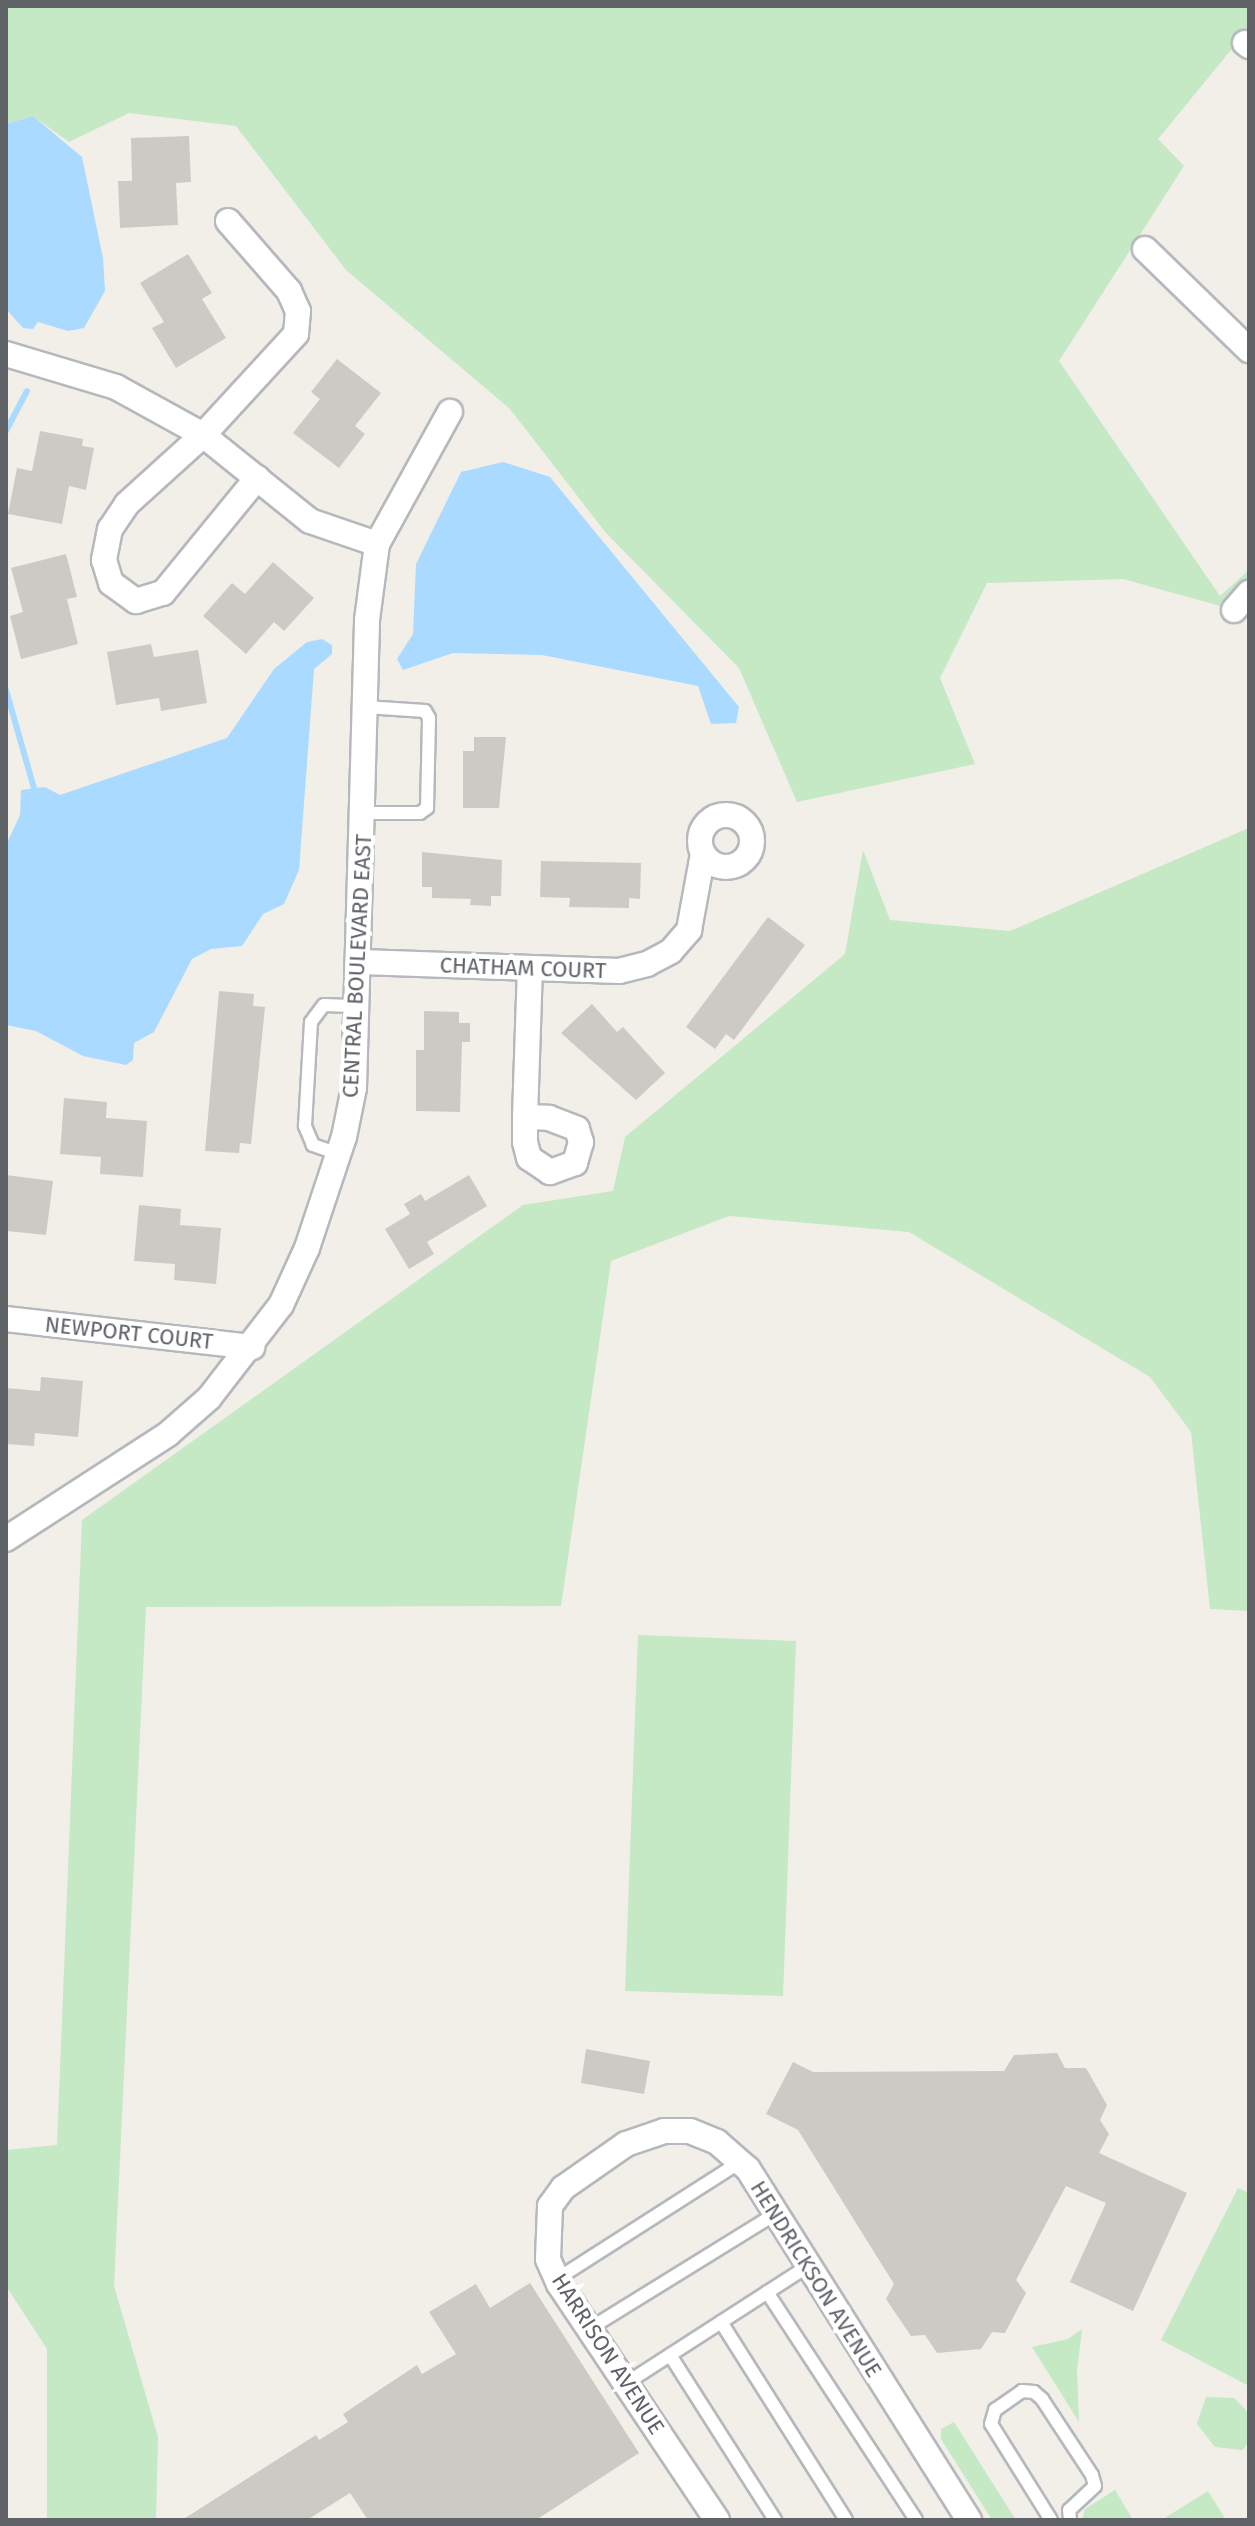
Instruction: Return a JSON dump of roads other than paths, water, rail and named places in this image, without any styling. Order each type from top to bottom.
[{"type":"street","points":[[228,221],[289,291],[298,311],[296,334],[203,435],[127,504],[110,529],[104,560],[111,583],[124,596],[136,601],[163,593],[257,478]]},
{"type":"street","points":[[1145,249],[1249,350]]},
{"type":"street","points":[[6,354],[116,387],[203,435],[310,521],[377,544]]},
{"type":"street","name":"CENTRAL BOULEVARD EAST","points":[[6,1539],[168,1434],[209,1398],[252,1347],[300,1262],[339,1154],[354,1088],[361,962],[367,620],[377,544],[450,412]]},
{"type":"street","name":"CHATHAM COURT","points":[[361,962],[619,971],[671,951],[689,930],[703,854]]},
{"type":"street","points":[[525,1117],[530,970]]},
{"type":"street","name":"NEWPORT COURT","points":[[6,1319],[252,1347]]},
{"type":"street","name":"HENDRICKSON AVENUE","points":[[610,2155],[664,2131],[690,2131],[717,2142],[740,2162],[966,2519]]},
{"type":"street","name":"HARRISON AVENUE","points":[[610,2155],[563,2188],[550,2206],[548,2259],[589,2329],[717,2520]]},
{"type":"lane","points":[[363,813],[420,813],[427,808],[429,718],[425,711],[365,707]]},
{"type":"lane","points":[[339,1154],[313,1145],[305,1126],[311,1022],[324,1005],[359,1006]]},
{"type":"lane","points":[[557,2279],[740,2162]]},
{"type":"lane","points":[[589,2329],[775,2214]]},
{"type":"lane","points":[[625,2384],[808,2266]]},
{"type":"lane","points":[[767,2292],[916,2520]]},
{"type":"lane","points":[[721,2322],[846,2520]]},
{"type":"lane","points":[[670,2355],[775,2520]]},
{"type":"lane","points":[[1051,2520],[991,2424],[995,2410],[1022,2391],[1042,2399],[1092,2475],[1095,2486],[1069,2510],[1070,2520]]},
{"type":"water","points":[[33,116],[82,157],[103,258],[105,291],[84,328],[68,331],[38,322],[33,329],[23,328],[6,309],[6,124]]},
{"type":"water","points":[[503,462],[550,477],[739,707],[736,723],[711,724],[698,686],[542,655],[453,653],[403,670],[397,659],[413,634],[416,564],[461,472]]},
{"type":"water","points":[[322,639],[332,645],[332,654],[314,669],[299,870],[284,904],[263,914],[242,946],[211,949],[192,959],[154,1032],[134,1043],[133,1060],[126,1065],[83,1056],[36,1031],[6,1025],[6,845],[20,815],[21,790],[45,787],[60,795],[227,738],[274,669],[307,642]]},
{"type":"waterway","points":[[6,431],[27,391]]},
{"type":"waterway","points":[[6,690],[34,788]]}]
